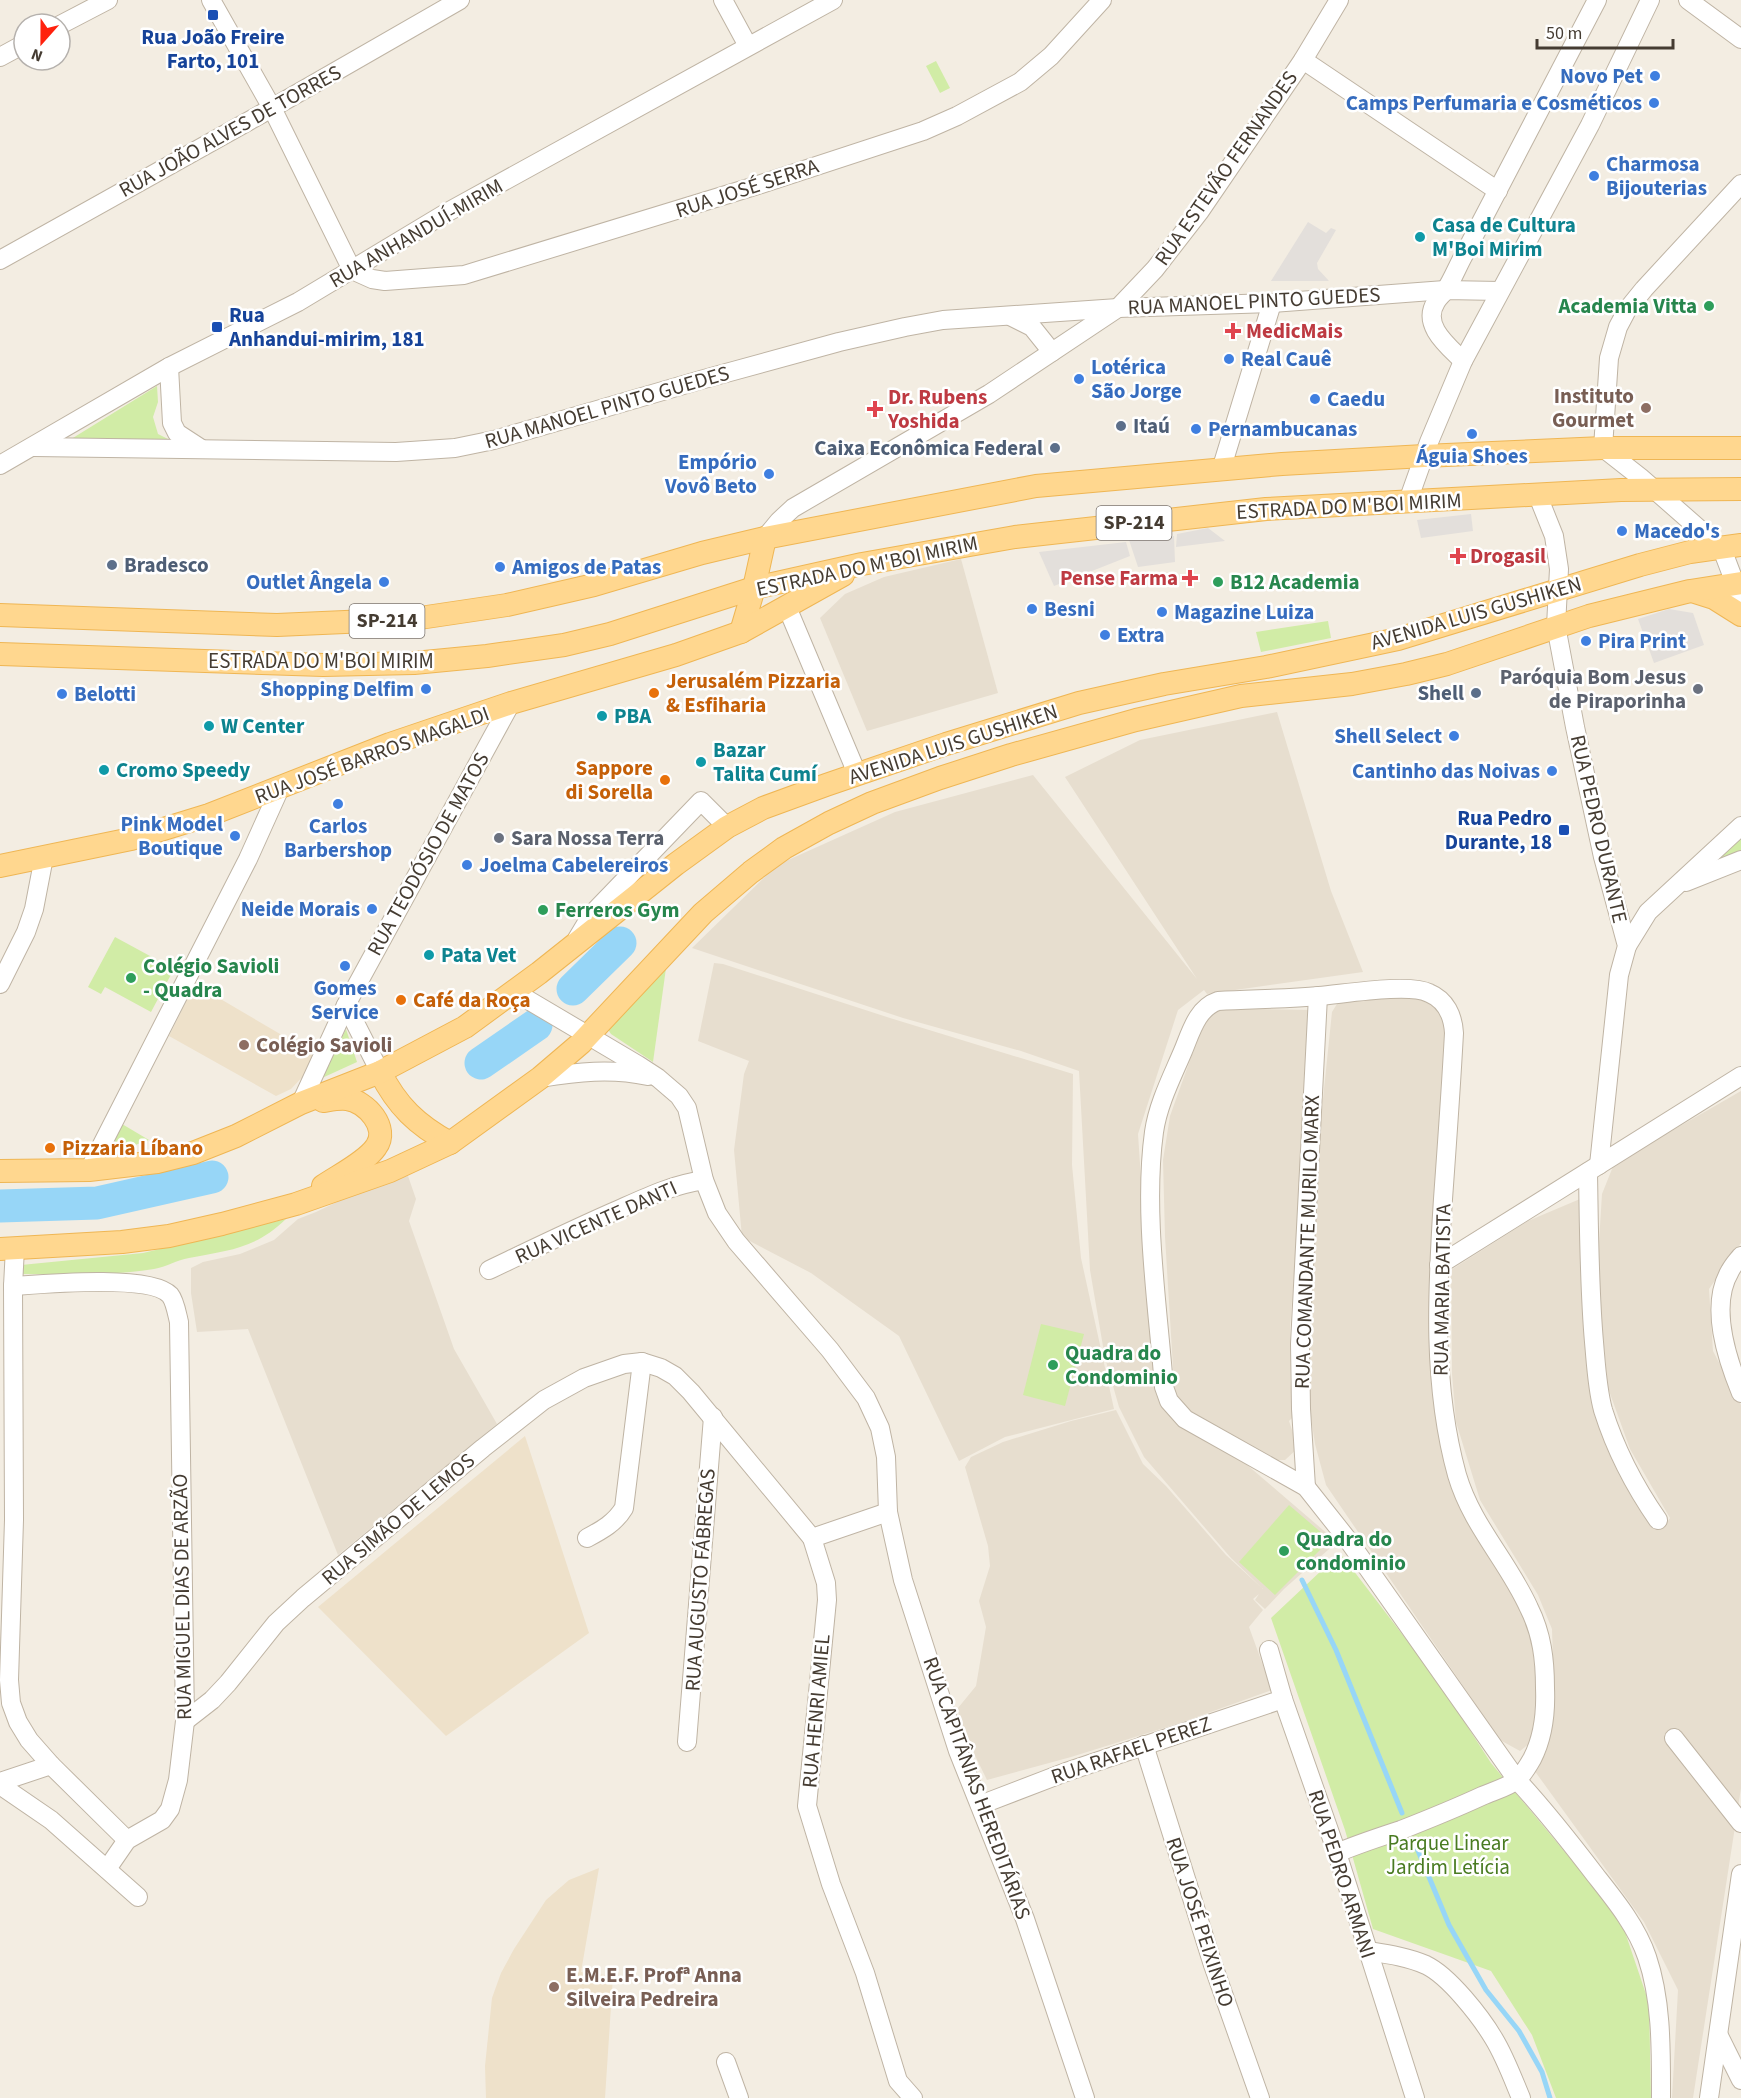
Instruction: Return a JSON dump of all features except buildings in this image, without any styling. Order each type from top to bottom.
[{"type":"main road","name":"ESTRADA DO M'BOI MIRIM","points":[[0,615],[277,625],[413,619],[507,605],[594,585],[765,537],[1012,489],[1282,464],[1424,456],[1603,448],[1741,448]]},
{"type":"main road","name":"ESTRADA DO M'BOI MIRIM","points":[[0,654],[323,665],[414,663],[564,645],[610,634],[754,588],[862,564],[1016,537],[1266,509],[1654,490],[1741,489]]},
{"type":"main road","points":[[741,633],[765,537]]},
{"type":"main road","name":"AVENIDA LUIS GUSHIKEN","points":[[0,1171],[89,1170],[157,1162],[193,1153],[236,1136],[301,1103],[380,1072],[465,1027],[572,949],[676,864],[727,828],[763,808],[945,744],[1079,703],[1164,684],[1266,667],[1398,639],[1559,589],[1690,552],[1731,547]]},
{"type":"main road","name":"RUA JOSÉ BARROS MAGALDI","points":[[0,866],[131,839],[209,815],[390,744],[510,703],[676,655],[741,633],[862,564]]},
{"type":"main road","name":"AVENIDA LUIS GUSHIKEN","points":[[8,1249],[122,1242],[169,1236],[296,1204],[390,1171],[450,1143],[540,1078],[589,1035],[703,913],[751,872],[784,848],[872,803],[1011,755],[1136,720],[1241,696],[1352,684],[1406,674],[1447,664],[1589,616],[1690,591],[1739,588]]},
{"type":"main road","points":[[1690,591],[1711,597],[1741,615]]},
{"type":"main road","points":[[380,1072],[392,1094],[413,1120],[450,1143]]},
{"type":"main road","points":[[296,1204],[369,1155],[379,1143],[379,1126],[375,1116],[360,1104],[347,1099],[301,1103]]},
{"type":"street","points":[[72,19],[108,0]]},
{"type":"street","points":[[211,0],[272,108],[352,270]]},
{"type":"street","name":"RUA JOÃO ALVES DE TORRES","points":[[0,260],[460,0]]},
{"type":"street","points":[[723,0],[748,46]]},
{"type":"street","name":"RUA ANHANDUÍ-MIRIM","points":[[0,465],[169,367],[298,302],[446,213],[833,0]]},
{"type":"street","name":"RUA JOSÉ SERRA","points":[[352,270],[372,279],[385,281],[464,275],[887,144],[957,116],[1020,82],[1051,56],[1102,0]]},
{"type":"street","name":"RUA ESTEVÃO FERNANDES","points":[[765,537],[793,508],[989,394],[1118,308],[1155,268],[1200,211],[1303,60],[1339,0]]},
{"type":"street","points":[[1463,361],[1440,338],[1432,321],[1431,312],[1498,191],[1597,0]]},
{"type":"street","points":[[1408,501],[1463,361],[1590,125],[1650,0]]},
{"type":"street","points":[[1688,0],[1741,39]]},
{"type":"street","points":[[1303,60],[1498,191]]},
{"type":"street","points":[[1739,588],[1731,547],[1654,490],[1603,448],[1609,358],[1622,319],[1644,289],[1741,184]]},
{"type":"street","name":"RUA MANOEL PINTO GUEDES","points":[[34,447],[396,452],[455,448],[534,430],[704,379],[839,342],[943,320],[1118,308],[1272,303],[1445,290],[1500,291]]},
{"type":"street","points":[[1221,470],[1272,303]]},
{"type":"street","points":[[1008,316],[1032,327],[1052,352]]},
{"type":"street","points":[[169,367],[172,423],[177,433],[200,448]]},
{"type":"street","name":"RUA PEDRO DURANTE","points":[[1538,496],[1554,536],[1559,569],[1556,626],[1575,728],[1603,857],[1627,946],[1618,975],[1594,1169],[1590,1294],[1595,1358],[1603,1407],[1615,1443],[1658,1520]]},
{"type":"street","points":[[787,607],[853,764],[854,776]]},
{"type":"street","name":"RUA TEODÓSIO DE MATOS","points":[[301,1103],[346,1005],[510,703]]},
{"type":"street","points":[[89,1170],[248,859],[280,788]]},
{"type":"street","points":[[572,949],[592,914],[701,801],[727,828]]},
{"type":"street","points":[[1627,946],[1648,912],[1741,826]]},
{"type":"street","points":[[0,984],[32,916],[44,856]]},
{"type":"street","points":[[1676,886],[1741,860]]},
{"type":"street","name":"RUA MARIA BATISTA","points":[[1318,996],[1368,991],[1420,990],[1430,993],[1449,1009],[1453,1021],[1439,1265],[1438,1326],[1441,1384],[1447,1432],[1458,1477],[1471,1512],[1530,1608],[1545,1660],[1546,1698],[1542,1730],[1531,1762],[1517,1780]]},
{"type":"street","name":"RUA CAPITÂNIAS HEREDITÁRIAS","points":[[513,991],[658,1078],[679,1096],[687,1108],[704,1180],[717,1213],[736,1241],[830,1350],[866,1398],[880,1428],[886,1457],[888,1512],[903,1580],[958,1751],[1025,1919],[1085,2098]]},
{"type":"street","points":[[1318,996],[1211,1003],[1202,1011],[1190,1032],[1166,1091],[1154,1131],[1151,1222],[1164,1387],[1169,1401],[1185,1419],[1306,1487],[1348,1540],[1517,1780],[1548,1813],[1634,1928],[1647,1956],[1656,1993],[1661,2098]]},
{"type":"street","name":"RUA COMANDANTE MURILO MARX","points":[[1306,1487],[1300,1344],[1318,996]]},
{"type":"street","points":[[346,1005],[380,1072]]},
{"type":"street","points":[[540,1078],[590,1070],[612,1070],[658,1078]]},
{"type":"street","points":[[1439,1265],[1741,1076]]},
{"type":"street","name":"RUA VICENTE DANTI","points":[[489,1270],[583,1224],[646,1197],[680,1184],[704,1180]]},
{"type":"street","points":[[8,1249],[13,1286],[14,1520],[9,1680],[11,1702],[18,1722],[29,1740],[51,1766],[127,1840]]},
{"type":"street","points":[[1741,1256],[1729,1272],[1723,1288],[1720,1316],[1725,1348],[1741,1393]]},
{"type":"street","name":"RUA MIGUEL DIAS DE ARZÃO","points":[[13,1286],[115,1282],[161,1290],[170,1296],[180,1332],[185,1722],[178,1780],[170,1809],[162,1820],[127,1840],[107,1869]]},
{"type":"street","points":[[587,1538],[608,1527],[624,1508],[642,1362],[661,1368],[675,1376],[691,1392],[812,1538],[888,1512]]},
{"type":"street","name":"RUA SIMÃO DE LEMOS","points":[[185,1722],[212,1700],[228,1683],[276,1623],[483,1448],[544,1400],[584,1378],[624,1364],[642,1362]]},
{"type":"street","name":"RUA AUGUSTO FÁBREGAS","points":[[687,1742],[712,1418]]},
{"type":"street","name":"RUA HENRI AMIEL","points":[[812,1538],[826,1583],[827,1600],[807,1806],[831,1884],[865,1973],[898,2081],[914,2098]]},
{"type":"street","name":"RUA PEDRO ARMANI","points":[[1269,1650],[1283,1699],[1337,1853],[1415,2098]]},
{"type":"street","name":"RUA RAFAEL PEREZ","points":[[980,1804],[1066,1772],[1283,1699]]},
{"type":"street","points":[[1674,1738],[1741,1823]]},
{"type":"street","name":"RUA JOSÉ PEIXINHO","points":[[1144,1745],[1213,1965],[1260,2098]]},
{"type":"street","points":[[0,1784],[51,1766]]},
{"type":"street","points":[[1337,1853],[1446,1812],[1517,1780]]},
{"type":"street","points":[[0,1784],[51,1820],[138,1896]]},
{"type":"street","points":[[1709,2098],[1741,1874]]},
{"type":"street","points":[[1368,1951],[1402,1957],[1426,1965],[1441,1974],[1459,1992],[1494,2039],[1521,2098]]},
{"type":"street","points":[[1719,2036],[1741,2080]]},
{"type":"street","points":[[726,2062],[740,2098]]},
{"type":"shaded area","points":[[1308,222],[1326,233],[1331,228],[1336,230],[1317,263],[1318,269],[1329,281],[1271,281]]},
{"type":"shaded area","points":[[1471,514],[1473,531],[1421,538],[1417,520]]},
{"type":"shaded area","points":[[1208,528],[1225,541],[1176,547],[1177,534]]},
{"type":"shaded area","points":[[1174,536],[1175,562],[1138,567],[1129,540]]},
{"type":"shaded area","points":[[1126,542],[1130,556],[1054,586],[1039,552]]},
{"type":"shaded area","points":[[961,559],[998,693],[867,731],[820,618],[845,594],[884,577]]},
{"type":"shaded area","points":[[1669,609],[1693,613],[1704,645],[1654,663],[1638,619]]},
{"type":"shaded area","points":[[1277,712],[1331,891],[1363,972],[1207,994],[1204,990],[1178,1010],[1138,1134],[1155,1386],[1169,1415],[1232,1452],[1337,1542],[1265,1609],[1255,1600],[1259,1594],[1253,1599],[1263,1610],[1249,1627],[1272,1690],[1180,1723],[987,1780],[961,1727],[958,1708],[976,1686],[986,1627],[979,1601],[990,1566],[988,1546],[965,1467],[971,1457],[1003,1442],[1116,1410],[1143,1464],[1166,1486],[1226,1555],[1263,1589],[1231,1558],[1144,1457],[1119,1407],[1105,1358],[1090,1270],[1079,1071],[1021,1051],[903,1018],[692,948],[777,865],[895,812],[1033,775],[1197,979],[1065,777],[1140,740]]},
{"type":"shaded area","points":[[714,963],[1073,1074],[1072,1165],[1081,1258],[1114,1409],[1005,1437],[959,1461],[899,1336],[811,1273],[742,1237],[734,1150],[744,1074],[749,1061],[698,1041]]},
{"type":"shaded area","name":"Colégio Savioli","points":[[195,984],[317,1053],[309,1070],[291,1089],[276,1096],[169,1036]]},
{"type":"shaded area","points":[[1385,997],[1420,999],[1439,1004],[1448,1019],[1435,1384],[1499,1570],[1528,1621],[1539,1656],[1534,1740],[1520,1751],[1500,1740],[1326,1485],[1315,1444],[1308,1397],[1308,1315],[1318,1147],[1332,1012],[1340,999]]},
{"type":"shaded area","points":[[1212,1008],[1313,1010],[1290,1329],[1290,1380],[1294,1416],[1289,1421],[1298,1448],[1285,1460],[1278,1460],[1214,1427],[1175,1400],[1165,1237],[1163,1160],[1170,1116],[1199,1035]]},
{"type":"shaded area","points":[[1741,1091],[1741,1243],[1709,1289],[1713,1351],[1741,1405],[1741,1788],[1693,2098],[1672,2098],[1678,1990],[1644,1922],[1534,1770],[1554,1693],[1552,1629],[1538,1595],[1480,1500],[1456,1422],[1452,1374],[1451,1270],[1528,1221],[1580,1199],[1610,1449],[1650,1525],[1663,1528],[1670,1518],[1630,1449],[1608,1388],[1597,1274],[1602,1194],[1614,1164]]},
{"type":"shaded area","points":[[408,1176],[416,1199],[409,1221],[454,1349],[497,1424],[338,1555],[248,1329],[197,1332],[191,1293],[191,1268],[203,1262],[240,1254],[274,1240],[298,1219],[377,1183]]},
{"type":"shaded area","points":[[525,1436],[589,1633],[446,1736],[318,1607]]},
{"type":"shaded area","name":"E.M.E.F. Profª Anna Silveira Pedreira","points":[[599,1868],[581,1972],[613,1976],[605,2098],[486,2098],[485,2066],[492,1998],[501,1973],[546,1900],[569,1880]]},
{"type":"green space","points":[[936,61],[950,88],[940,93],[926,66]]},
{"type":"green space","points":[[157,386],[158,402],[153,417],[158,434],[178,444],[68,441]]},
{"type":"green space","points":[[1328,621],[1331,638],[1261,652],[1256,632]]},
{"type":"green space","points":[[1741,832],[1741,856],[1693,875]]},
{"type":"green space","name":"Colégio Savioli - Quadra","points":[[115,937],[174,969],[151,1012],[105,987],[101,994],[88,987]]},
{"type":"green space","points":[[667,961],[653,1062],[611,1034],[607,1028]]},
{"type":"green space","points":[[346,1029],[357,1062],[322,1078]]},
{"type":"green space","points":[[122,1124],[149,1140],[127,1148],[118,1146],[113,1138]]},
{"type":"green space","points":[[286,1219],[263,1237],[241,1247],[185,1259],[154,1269],[104,1274],[19,1274],[21,1265],[143,1253]]},
{"type":"green space","name":"Quadra do Condominio","points":[[1041,1324],[1084,1334],[1065,1406],[1023,1395]]},
{"type":"green space","name":"Quadra do condominio","points":[[1289,1505],[1330,1540],[1275,1595],[1239,1562]]},
{"type":"green space","name":"Parque Linear Jardim Letícia","points":[[1340,1553],[1438,1681],[1491,1763],[1603,1898],[1625,1932],[1649,2003],[1651,2098],[1556,2098],[1532,2035],[1491,1971],[1373,1929],[1345,1830],[1271,1618]]},
{"type":"waterway","points":[[573,989],[620,943]]},
{"type":"waterway","points":[[481,1063],[536,1025]]},
{"type":"waterway","points":[[0,1206],[97,1203],[212,1177]]},
{"type":"waterway","points":[[1302,1580],[1336,1650],[1402,1813]]},
{"type":"waterway","points":[[1414,1841],[1449,1925],[1486,1990],[1519,2031],[1542,2072],[1550,2098]]},
{"type":"place","name":"Rua João Freire Farto, 101","points":[[213,15]]},
{"type":"place","name":"Novo Pet","points":[[1655,76]]},
{"type":"place","name":"Camps Perfumaria e Cosméticos","points":[[1654,103]]},
{"type":"place","name":"Charmosa Bijouterias","points":[[1594,176]]},
{"type":"place","name":"Casa de Cultura M'Boi Mirim","points":[[1420,237]]},
{"type":"place","name":"Academia Vitta","points":[[1709,306]]},
{"type":"place","name":"Rua Anhandui-mirim, 181","points":[[217,327]]},
{"type":"place","name":"MedicMais","points":[[1233,331]]},
{"type":"place","name":"Real Cauê","points":[[1229,359]]},
{"type":"place","name":"Lotérica São Jorge","points":[[1079,379]]},
{"type":"place","name":"Caedu","points":[[1315,399]]},
{"type":"place","name":"Instituto Gourmet","points":[[1646,408]]},
{"type":"place","name":"Dr. Rubens Yoshida","points":[[875,409]]},
{"type":"place","name":"Itaú","points":[[1121,426]]},
{"type":"place","name":"Pernambucanas","points":[[1196,429]]},
{"type":"place","name":"Águia Shoes","points":[[1472,434]]},
{"type":"place","name":"Caixa Econômica Federal","points":[[1055,448]]},
{"type":"place","name":"Empório Vovô Beto","points":[[769,474]]},
{"type":"place","name":"Macedo's","points":[[1622,531]]},
{"type":"place","name":"Drogasil","points":[[1458,556]]},
{"type":"place","name":"Bradesco","points":[[112,565]]},
{"type":"place","name":"Amigos de Patas","points":[[500,567]]},
{"type":"place","name":"Pense Farma","points":[[1190,578]]},
{"type":"place","name":"Outlet Ângela","points":[[384,582]]},
{"type":"place","name":"B12 Academia","points":[[1218,582]]},
{"type":"place","name":"Besni","points":[[1032,609]]},
{"type":"place","name":"Magazine Luiza","points":[[1162,612]]},
{"type":"place","name":"Extra","points":[[1105,635]]},
{"type":"place","name":"Pira Print","points":[[1586,641]]},
{"type":"place","name":"Shopping Delfim","points":[[426,689]]},
{"type":"place","name":"Paróquia Bom Jesus de Piraporinha","points":[[1698,689]]},
{"type":"place","name":"Jerusalém Pizzaria & Esfiharia","points":[[654,693]]},
{"type":"place","name":"Shell","points":[[1476,693]]},
{"type":"place","name":"Belotti","points":[[62,694]]},
{"type":"place","name":"PBA","points":[[602,716]]},
{"type":"place","name":"W Center","points":[[209,726]]},
{"type":"place","name":"Shell Select","points":[[1454,736]]},
{"type":"place","name":"Bazar Talita Cumí","points":[[701,762]]},
{"type":"place","name":"Cromo Speedy","points":[[104,770]]},
{"type":"place","name":"Cantinho das Noivas","points":[[1552,771]]},
{"type":"place","name":"Sappore di Sorella","points":[[665,780]]},
{"type":"place","name":"Carlos Barbershop","points":[[338,804]]},
{"type":"place","name":"Rua Pedro Durante, 18","points":[[1564,830]]},
{"type":"place","name":"Pink Model Boutique","points":[[235,836]]},
{"type":"place","name":"Sara Nossa Terra","points":[[499,838]]},
{"type":"place","name":"Joelma Cabelereiros","points":[[467,865]]},
{"type":"place","name":"Neide Morais","points":[[372,909]]},
{"type":"place","name":"Ferreros Gym","points":[[543,910]]},
{"type":"place","name":"Pata Vet","points":[[429,955]]},
{"type":"place","name":"Gomes Service","points":[[345,966]]},
{"type":"place","name":"Colégio Savioli - Quadra","points":[[131,978]]},
{"type":"place","name":"Café da Roça","points":[[401,1000]]},
{"type":"place","name":"Colégio Savioli","points":[[244,1045]]},
{"type":"place","name":"Pizzaria Líbano","points":[[50,1148]]},
{"type":"place","name":"Quadra do Condominio","points":[[1053,1365]]},
{"type":"place","name":"Quadra do condominio","points":[[1284,1551]]},
{"type":"place","name":"E.M.E.F. Profª Anna Silveira Pedreira","points":[[554,1987]]}]
